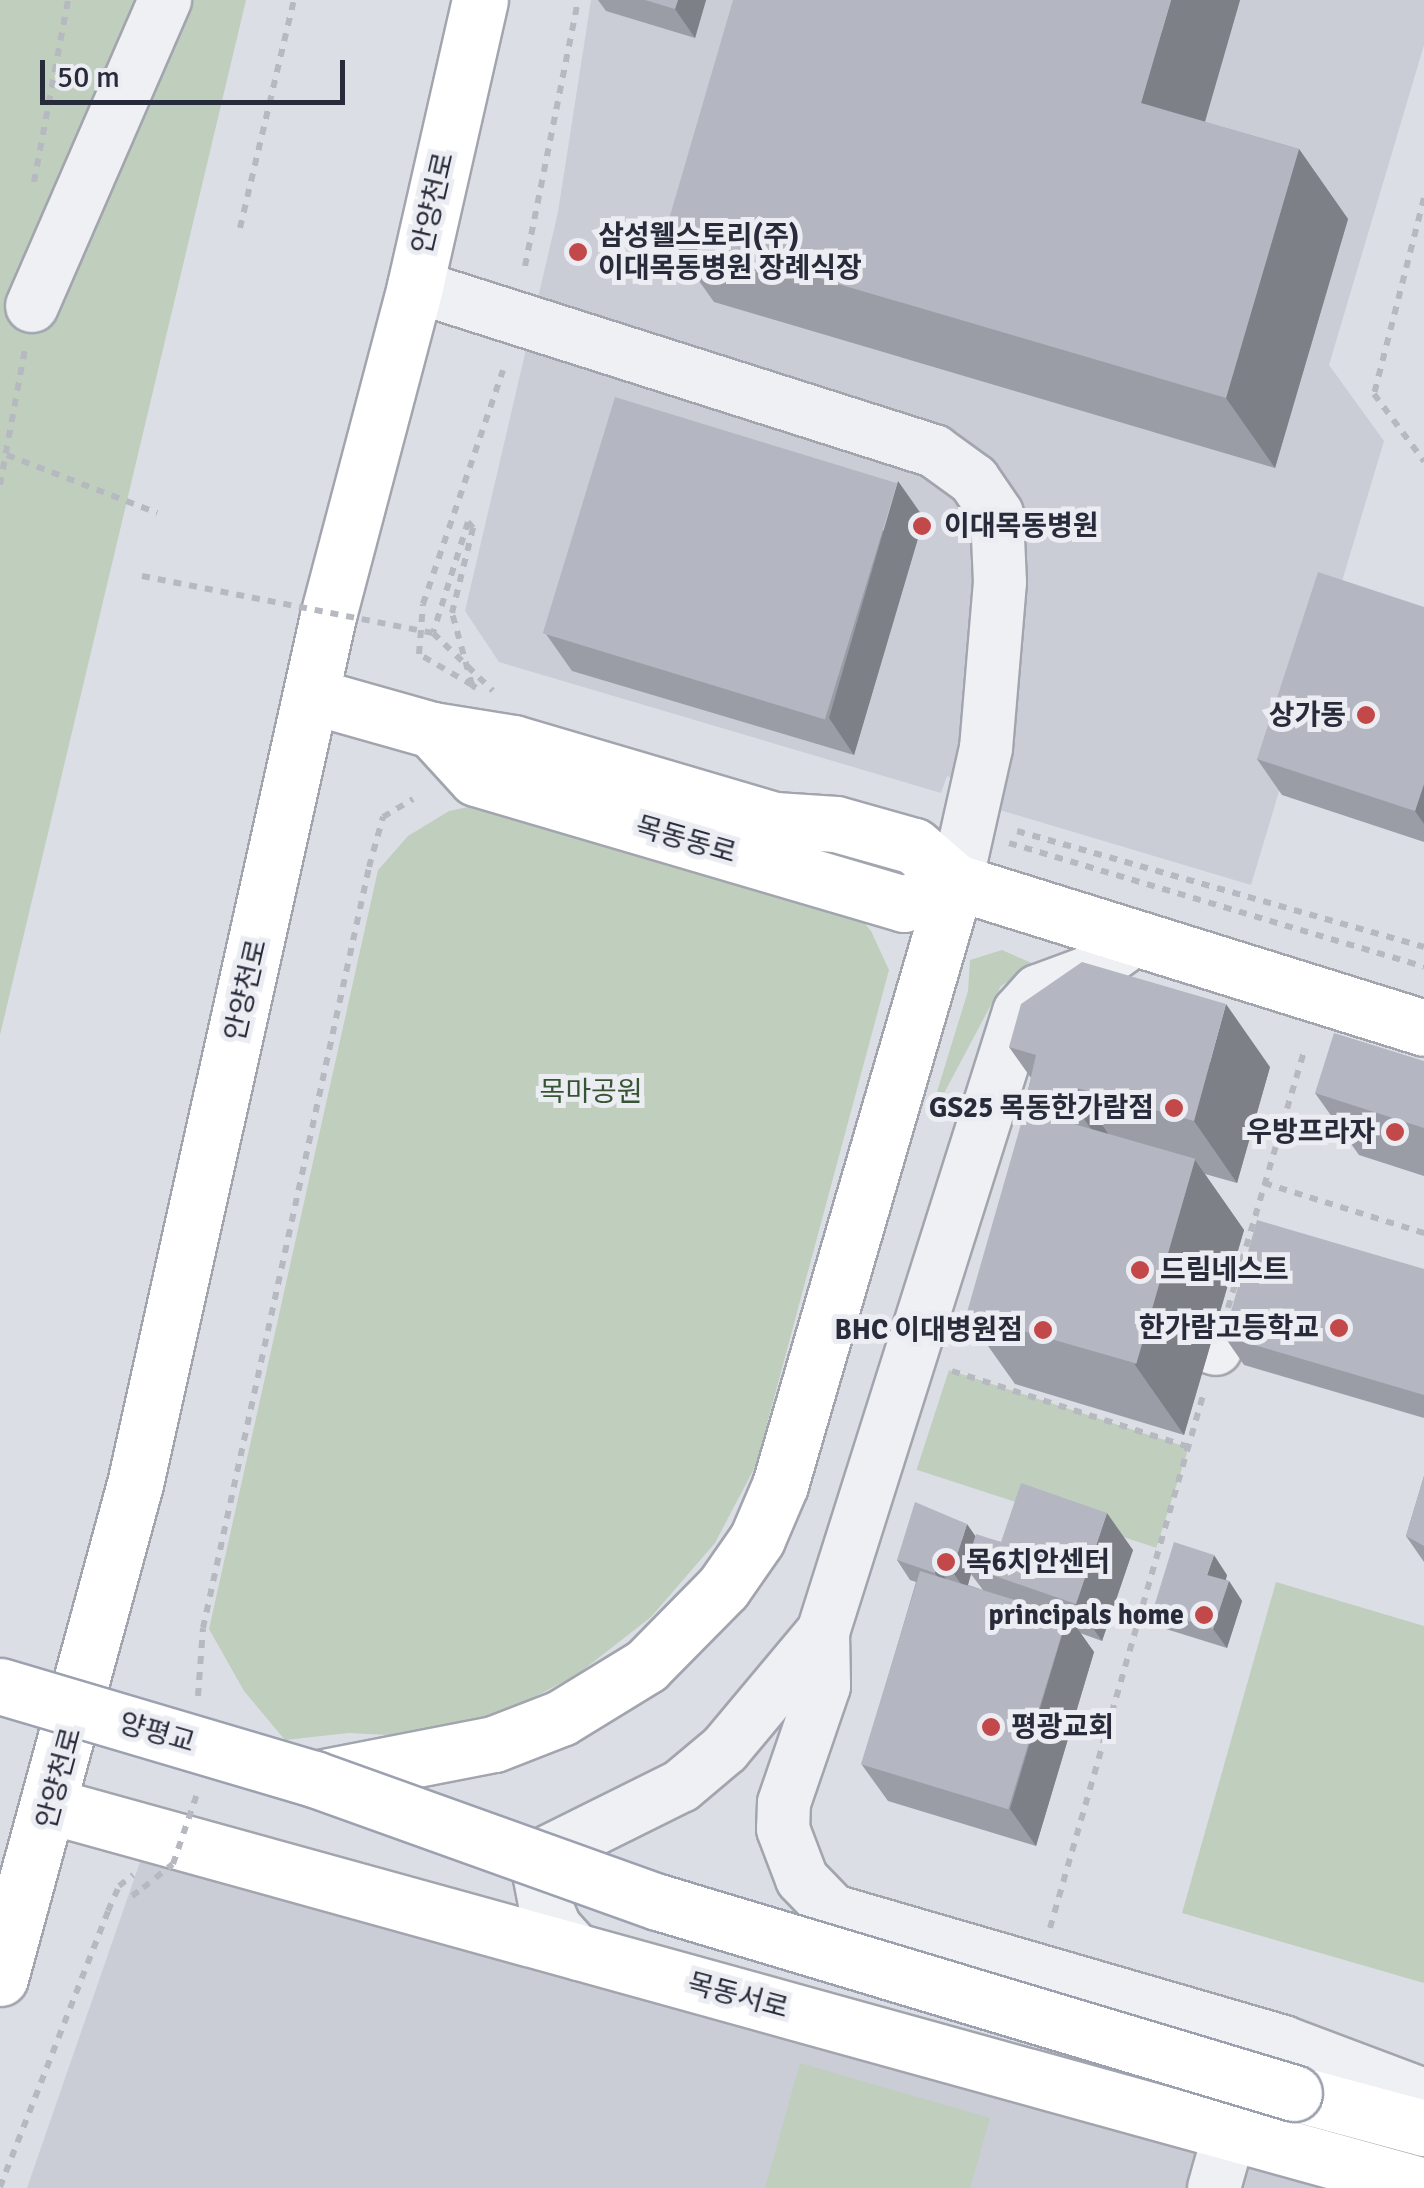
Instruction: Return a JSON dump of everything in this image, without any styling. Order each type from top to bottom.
[{"type":"main road","name":"안양천로","points":[[0,1978],[51,1806],[135,1484],[312,696],[480,0]]},
{"type":"main road","name":"목동동로","points":[[312,696],[432,730],[512,743],[775,820],[836,824],[914,846],[956,882],[1424,1028]]},
{"type":"main road","points":[[314,1779],[494,1744],[562,1718],[646,1666],[723,1588],[757,1539],[786,1466],[956,882]]},
{"type":"main road","name":"양평교","points":[[0,1686],[314,1779]]},
{"type":"main road","points":[[314,1779],[658,1902],[1294,2093],[1424,2128]]},
{"type":"main road","name":"목동서로","points":[[51,1806],[579,1954],[1231,2128],[1424,2186]]},
{"type":"street","points":[[32,306],[165,0]]},
{"type":"street","points":[[414,286],[934,451],[974,480],[996,514],[1000,582],[986,748],[956,882]]},
{"type":"street","points":[[1132,940],[1089,972],[1038,991],[1019,1012],[962,1181],[824,1632],[824,1686],[784,1803],[782,1828],[814,1897],[833,1910],[1283,2042],[1424,2096]]},
{"type":"street","points":[[962,1181],[1016,1198]]},
{"type":"street","points":[[579,1954],[555,1927],[539,1874],[550,1851],[681,1786],[725,1748],[824,1632]]},
{"type":"street","points":[[424,1832],[492,1854],[574,1837]]},
{"type":"street","points":[[1214,2188],[1231,2128]]},
{"type":"path","points":[[240,228],[294,0]]},
{"type":"path","points":[[525,266],[578,0]]},
{"type":"path","points":[[1424,198],[1374,394],[1424,462]]},
{"type":"path","points":[[432,633],[468,522],[474,528],[452,613],[472,685],[420,654],[423,604],[503,370]]},
{"type":"path","points":[[7,455],[157,513]]},
{"type":"path","points":[[142,576],[432,633],[495,694]]},
{"type":"path","points":[[200,1690],[203,1628],[369,867],[383,817],[413,799]]},
{"type":"path","points":[[1017,831],[1424,947]]},
{"type":"path","points":[[1045,1946],[1189,1446],[1213,1348],[1304,1050]]},
{"type":"path","points":[[1264,1182],[1424,1232]]},
{"type":"path","points":[[948,1370],[1189,1446]]},
{"type":"path","points":[[132,1896],[173,1864],[197,1794]]},
{"type":"path","points":[[0,2187],[108,1911]]},
{"type":"shaded area","name":"이대목동병원","points":[[591,0],[1424,0],[1424,45],[1329,365],[1384,441],[1251,885],[953,796],[957,780],[947,776],[941,793],[499,662],[465,611],[558,212]]},
{"type":"shaded area","points":[[193,1832],[1376,2188],[27,2188],[140,1862]]},
{"type":"green space","points":[[0,0],[246,0],[0,1035]]},
{"type":"green space","name":"목마공원","points":[[506,799],[845,899],[871,931],[889,970],[756,1465],[715,1543],[651,1617],[578,1674],[489,1721],[408,1736],[349,1733],[285,1740],[244,1691],[209,1629],[378,870],[408,836],[449,811]]},
{"type":"green space","points":[[1002,950],[1034,964],[1001,986],[941,1099],[936,1095],[968,991],[970,960]]},
{"type":"green space","points":[[949,1370],[1189,1448],[1156,1548],[917,1470]]},
{"type":"green space","points":[[1276,1582],[1424,1626],[1424,1983],[1182,1913]]},
{"type":"green space","points":[[800,2063],[990,2118],[970,2188],[765,2188]]},
{"type":"building","points":[[645,0],[678,0],[675,9]]},
{"type":"building","points":[[733,0],[1171,0],[1141,103],[1299,149],[1226,398],[665,233]]},
{"type":"building","points":[[615,397],[897,483],[825,719],[543,633]]},
{"type":"building","name":"상가동","points":[[1318,572],[1424,607],[1424,784],[1415,811],[1257,759]]},
{"type":"building","points":[[1082,962],[1226,1004],[1194,1121],[1077,1088],[1073,1103],[1028,1090],[1036,1055],[1009,1047],[1021,1004]]},
{"type":"building","points":[[1334,1033],[1424,1061],[1424,1128],[1315,1093]]},
{"type":"building","points":[[1025,1110],[1195,1159],[1136,1364],[966,1315]]},
{"type":"building","name":"한가람고등학교","points":[[1257,1220],[1424,1269],[1424,1395],[1224,1336]]},
{"type":"building","points":[[1424,1476],[1424,1546],[1406,1536]]},
{"type":"building","points":[[1021,1483],[1107,1513],[1076,1604],[966,1566],[976,1534],[1001,1542]]},
{"type":"building","points":[[915,1502],[967,1524],[952,1571],[937,1566],[935,1573],[897,1560]]},
{"type":"building","points":[[1174,1542],[1214,1555],[1207,1575],[1229,1581],[1213,1629],[1153,1610]]},
{"type":"building","name":"평광교회","points":[[920,1571],[1067,1616],[1008,1809],[861,1764]]},
{"type":"place","name":"삼성웰스토리(주) 이대목동병원 장례식장","points":[[578,252]]},
{"type":"place","name":"이대목동병원","points":[[922,526]]},
{"type":"place","name":"상가동","points":[[1366,715]]},
{"type":"place","name":"GS25 목동한가람점","points":[[1174,1108]]},
{"type":"place","name":"우방프라자","points":[[1395,1132]]},
{"type":"place","name":"드림네스트","points":[[1140,1270]]},
{"type":"place","name":"한가람고등학교","points":[[1339,1328]]},
{"type":"place","name":"BHC 이대병원점","points":[[1043,1330]]},
{"type":"place","name":"목6치안센터","points":[[946,1562]]},
{"type":"place","name":"principals home","points":[[1204,1615]]},
{"type":"place","name":"평광교회","points":[[991,1727]]}]
